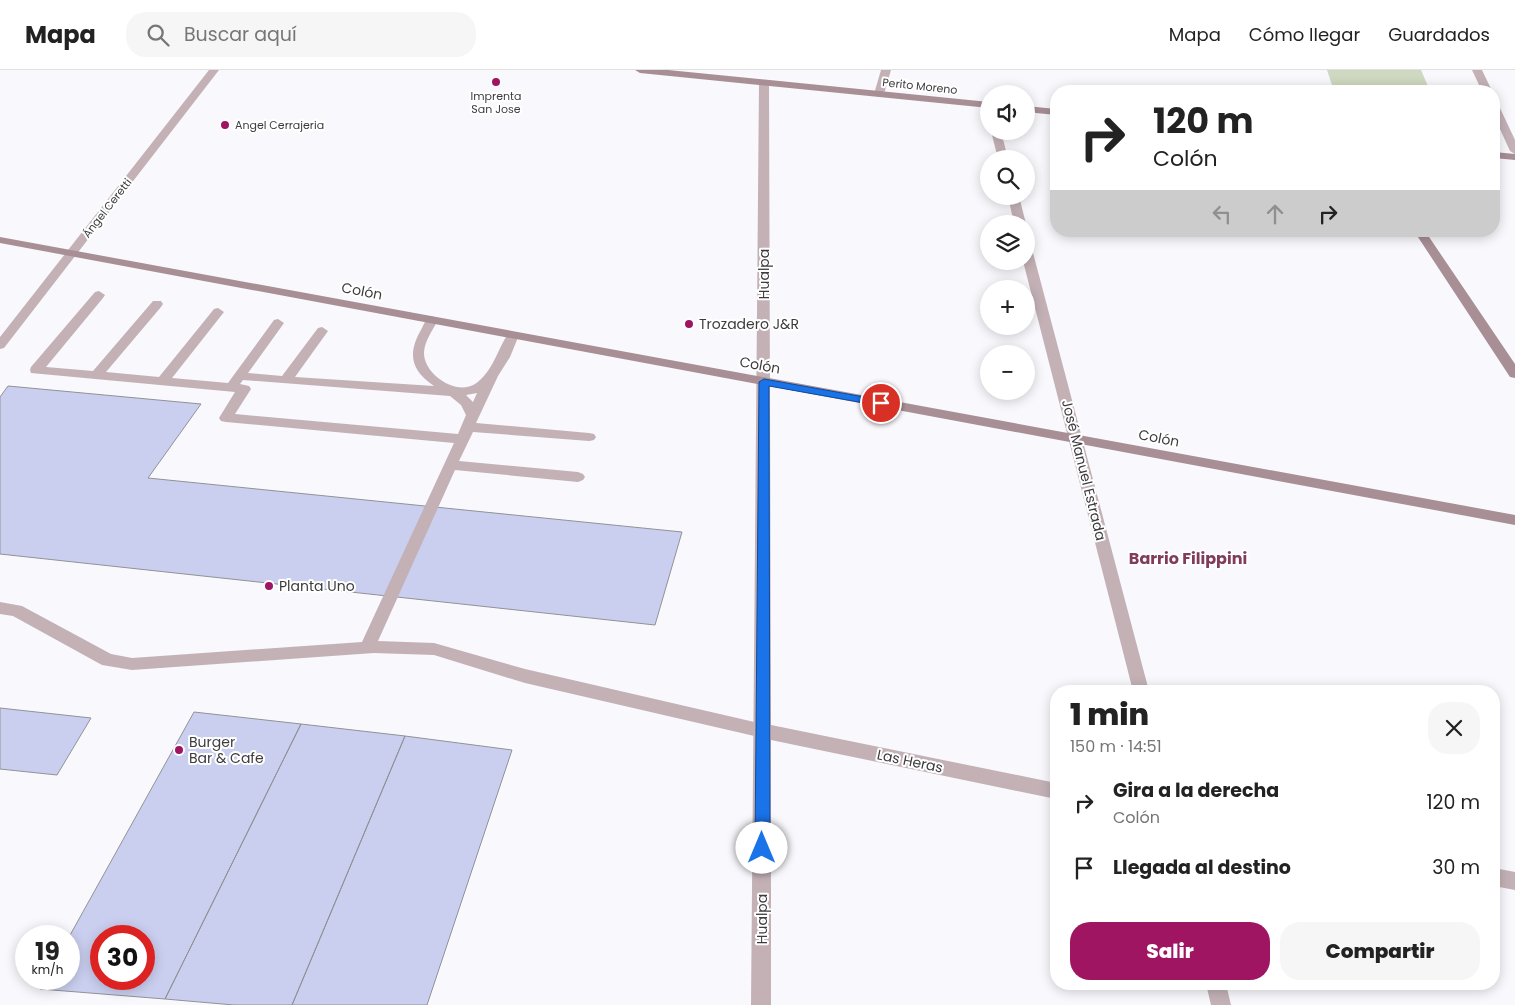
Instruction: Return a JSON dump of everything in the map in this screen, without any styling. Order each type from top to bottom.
[{"type":"street","name":"Ángel Ceretti","points":[[0,345],[214,70]]},
{"type":"street","name":"Perito Moreno","points":[[640,70],[980,104]]},
{"type":"street","points":[[879,94],[886,70]]},
{"type":"street","points":[[1477,70],[1484,85]]},
{"type":"street","name":"Hualpa","points":[[761,1005],[764,83]]},
{"type":"street","points":[[1035,110],[1050,111]]},
{"type":"street","points":[[1500,119],[1515,151]]},
{"type":"street","points":[[1500,156],[1515,157]]},
{"type":"street","points":[[1423,237],[1515,374]]},
{"type":"street","name":"Colón","points":[[0,240],[1515,520]]},
{"type":"street","name":"José Manuel Estrada","points":[[1032,270],[1139,685]]},
{"type":"street","points":[[99,295],[36,370],[244,389],[226,418],[468,427],[590,437]]},
{"type":"street","points":[[97,376],[157,304]]},
{"type":"street","points":[[162,382],[218,312]]},
{"type":"street","points":[[432,320],[420,345],[418,355],[423,368],[432,378],[467,403],[468,427]]},
{"type":"street","points":[[230,388],[278,323]]},
{"type":"street","points":[[286,380],[322,331]]},
{"type":"street","points":[[367,648],[492,374],[513,335]]},
{"type":"street","points":[[239,376],[454,392],[473,390],[492,374]]},
{"type":"street","points":[[450,465],[578,477]]},
{"type":"street","name":"Las Heras","points":[[0,608],[16,610],[108,660],[132,664],[367,648],[434,649],[526,676],[763,731],[1050,790]]},
{"type":"street","points":[[1500,877],[1515,881]]},
{"type":"street","points":[[1218,990],[1222,1005]]},
{"type":"green space","points":[[1327,70],[1421,70],[1427,85],[1332,85]]},
{"type":"building","points":[[8,386],[201,404],[148,478],[682,532],[655,625],[0,554],[0,397]]},
{"type":"building","points":[[0,708],[91,718],[57,775],[0,769]]},
{"type":"building","points":[[194,712],[301,724],[165,999],[52,990],[80,990],[80,925],[76,925]]},
{"type":"building","points":[[301,724],[405,736],[292,1005],[234,1005],[165,999]]},
{"type":"building","points":[[405,736],[512,750],[427,1005],[292,1005]]},
{"type":"place","name":"Imprenta San Jose","points":[[496,82]]},
{"type":"place","name":"Angel Cerrajeria","points":[[225,125]]},
{"type":"place","name":"Trozadero J&R","points":[[689,324]]},
{"type":"place","name":"Planta Uno","points":[[269,586]]},
{"type":"place","name":"Burger Bar & Cafe","points":[[179,750]]},
{"type":"district","name":"Barrio Filippini","points":[[1188,558]]},
{"type":"route","points":[[762,848],[764,382],[881,403]]}]
